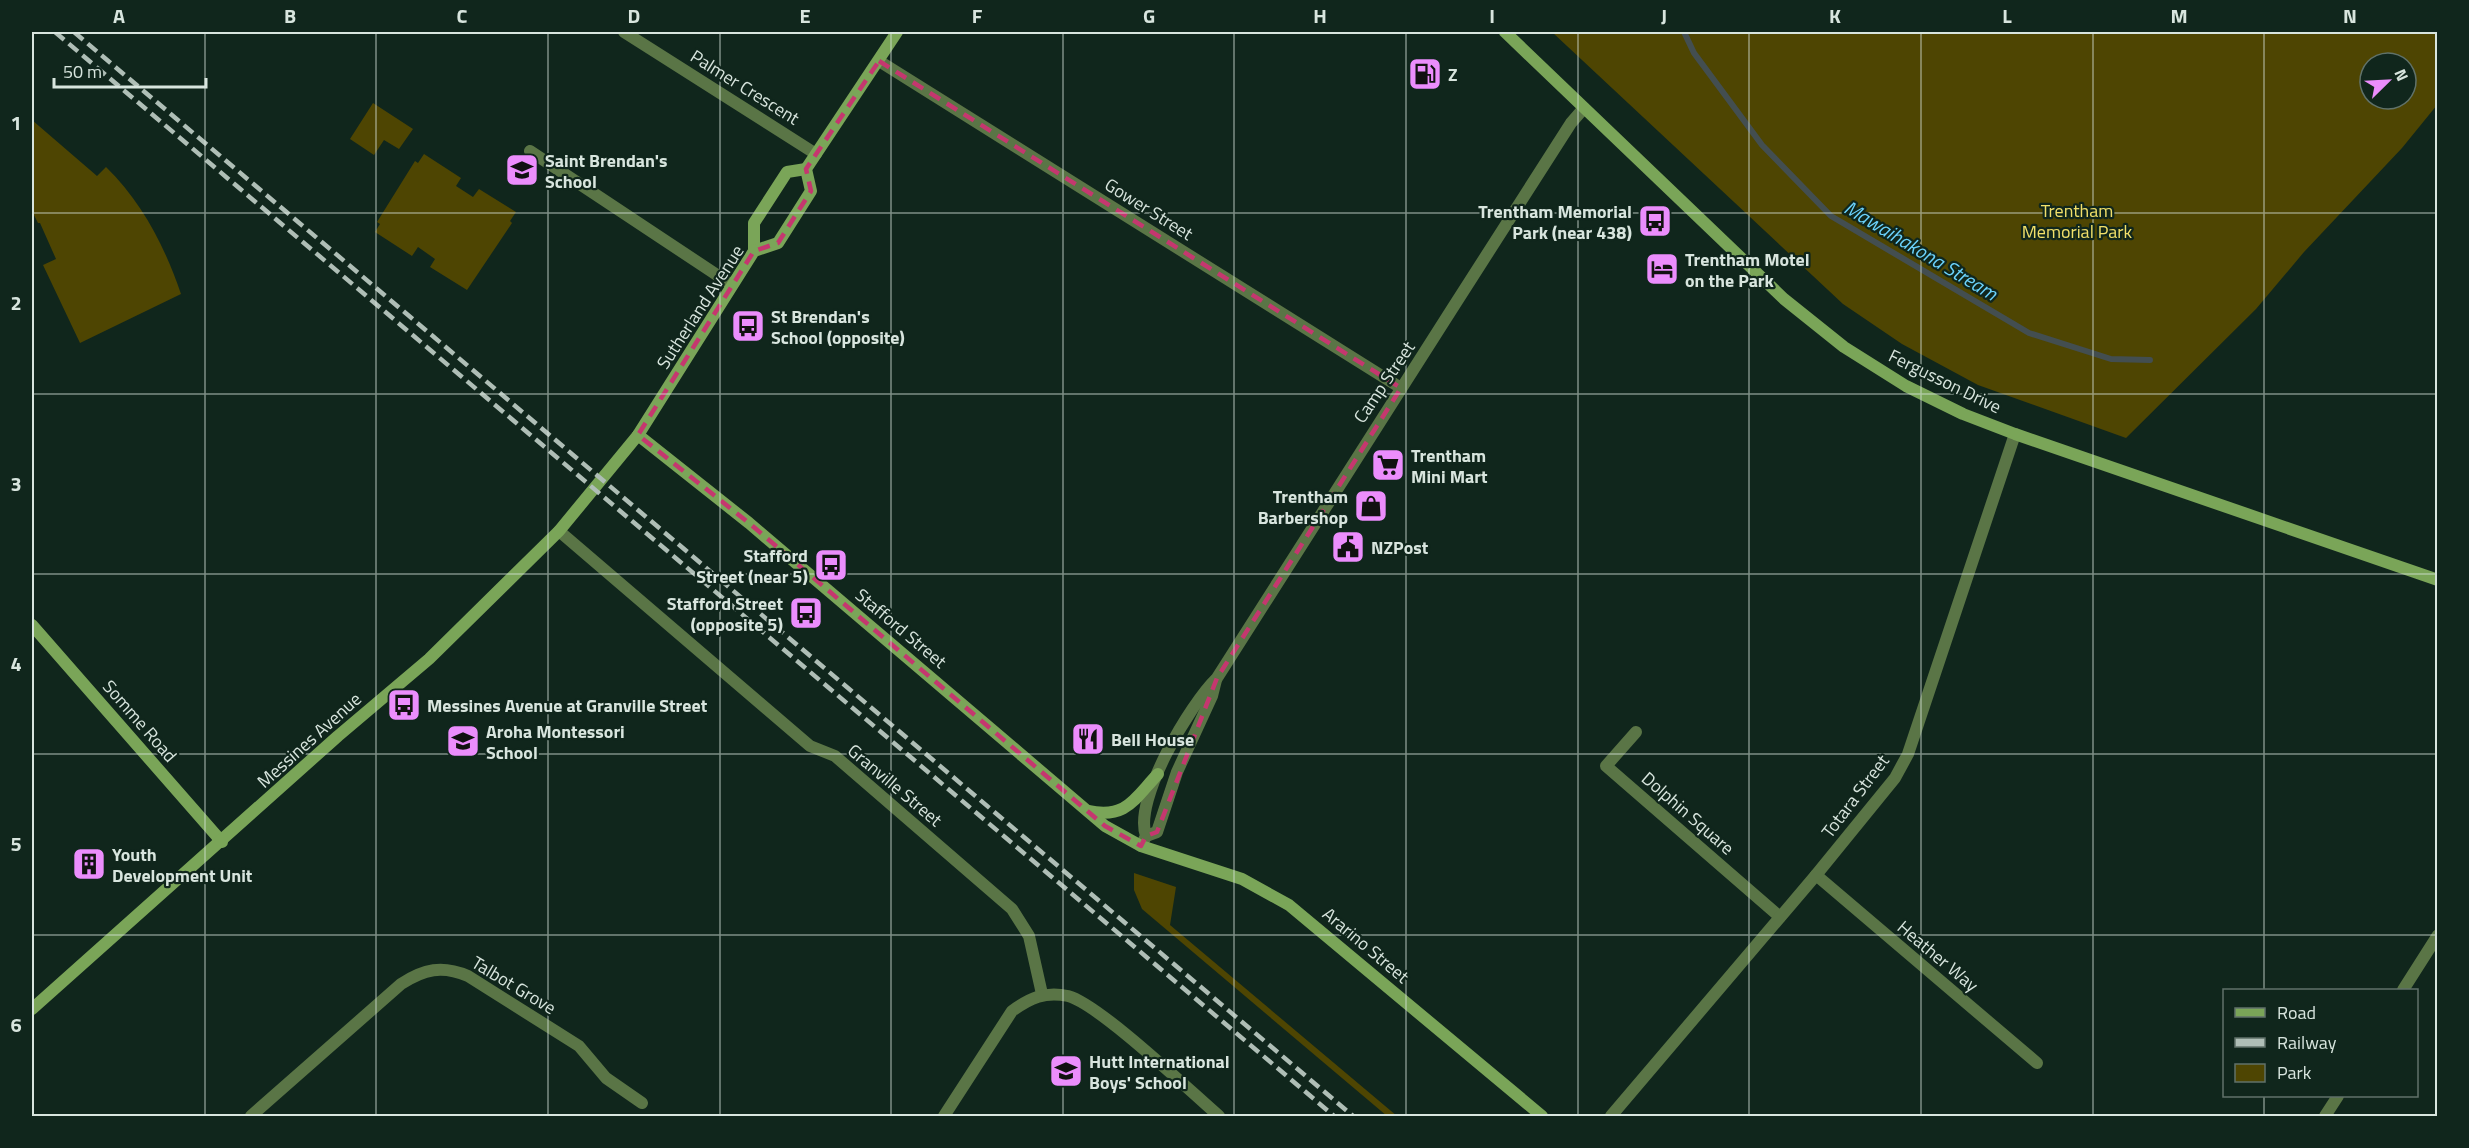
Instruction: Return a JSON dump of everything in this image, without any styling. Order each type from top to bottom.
[{"type":"street","name":"Palmer Crescent","points":[[624,32],[816,154]]},
{"type":"street","points":[[753,251],[754,223],[787,172],[806,169],[897,32]]},
{"type":"street","name":"Fergusson Drive","points":[[1505,32],[1784,299],[1844,347],[1906,386],[1964,414],[2015,434],[2438,580]]},
{"type":"street","name":"Gower Street","points":[[879,61],[1401,388]]},
{"type":"street","name":"Camp Street","points":[[1217,678],[1212,696],[1177,772],[1157,832],[1143,841],[1142,824],[1172,738],[1205,690],[1217,678],[1401,388],[1436,338],[1571,123],[1584,108]]},
{"type":"street","points":[[530,152],[732,285]]},
{"type":"street","name":"Sutherland Avenue","points":[[597,484],[638,435],[691,354],[753,251],[778,243],[811,191],[806,169]]},
{"type":"street","name":"Totara Street","points":[[1611,1116],[1816,875],[1895,778],[1908,754],[2015,434]]},
{"type":"street","name":"Stafford Street","points":[[638,435],[749,523],[1105,826],[1143,841]]},
{"type":"street","name":"Messines Avenue","points":[[32,1009],[222,842],[338,736],[429,659],[559,531],[597,484]]},
{"type":"street","name":"Granville Street","points":[[559,531],[810,746],[835,756],[1012,909],[1029,936],[1042,994]]},
{"type":"street","name":"Somme Road","points":[[32,625],[222,842]]},
{"type":"street","name":"Dolphin Square","points":[[1636,732],[1606,766],[1780,917]]},
{"type":"street","points":[[1087,811],[1111,813],[1125,809],[1158,774]]},
{"type":"street","name":"Ararino Street","points":[[1143,841],[1242,879],[1290,905],[1542,1116]]},
{"type":"street","name":"Heather Way","points":[[1816,875],[2037,1063]]},
{"type":"street","points":[[2404,989],[2438,935]]},
{"type":"street","name":"Talbot Grove","points":[[251,1116],[401,984],[417,973],[436,968],[452,969],[468,976],[579,1046],[606,1078],[642,1103]]},
{"type":"street","points":[[944,1116],[1012,1011],[1027,1000],[1042,994],[1071,997],[1108,1021],[1219,1116]]},
{"type":"street","points":[[2325,1116],[2337,1097]]},
{"type":"highlighted area","points":[[879,61],[1401,388],[1217,678],[1157,832],[1146,836],[1141,846],[1105,826],[749,523],[638,435],[754,251],[778,243],[811,191],[806,169]]},
{"type":"green space","name":"Trentham Memorial Park","points":[[1552,32],[2437,32],[2437,105],[2402,148],[2304,252],[2256,309],[2126,438],[1978,385],[1902,344],[1843,304]]},
{"type":"green space","points":[[373,103],[413,129],[399,149],[384,140],[374,155],[350,139]]},
{"type":"green space","points":[[32,120],[97,176],[106,167],[131,195],[160,242],[181,294],[80,343],[43,265],[56,259],[32,211]]},
{"type":"green space","points":[[424,154],[461,178],[456,186],[473,197],[479,189],[516,212],[510,221],[512,223],[467,290],[430,267],[435,259],[418,247],[412,256],[375,232],[380,224],[377,222],[415,161],[418,163]]},
{"type":"green space","points":[[1134,873],[1176,887],[1170,925],[1397,1116],[1387,1116],[1142,909],[1134,890]]},
{"type":"waterway","name":"Mawaihakona Stream","points":[[1684,32],[1694,53],[1762,145],[1831,216],[2029,333],[2111,359],[2150,360]]},
{"type":"railway","points":[[55,32],[1334,1116]]},
{"type":"railway","points":[[74,32],[1353,1116]]},
{"type":"place","name":"Z","points":[[1425,74]]},
{"type":"place","name":"Saint Brendan's School","points":[[522,170]]},
{"type":"place","name":"Trentham Memorial Park (near 438)","points":[[1655,221]]},
{"type":"place","name":"Trentham Motel on the Park","points":[[1662,269]]},
{"type":"place","name":"St Brendan's School (opposite)","points":[[748,326]]},
{"type":"place","name":"Trentham Mini Mart","points":[[1388,465]]},
{"type":"place","name":"Trentham Barbershop","points":[[1371,506]]},
{"type":"place","name":"NZPost","points":[[1348,547]]},
{"type":"place","name":"Stafford Street (near 5)","points":[[831,565]]},
{"type":"place","name":"Stafford Street (opposite 5)","points":[[806,613]]},
{"type":"place","name":"Messines Avenue at Granville Street","points":[[404,705]]},
{"type":"place","name":"Bell House","points":[[1088,739]]},
{"type":"place","name":"Aroha Montessori School","points":[[463,741]]},
{"type":"place","name":"Youth Development Unit","points":[[89,864]]},
{"type":"place","name":"Hutt International Boys' School","points":[[1066,1071]]}]
